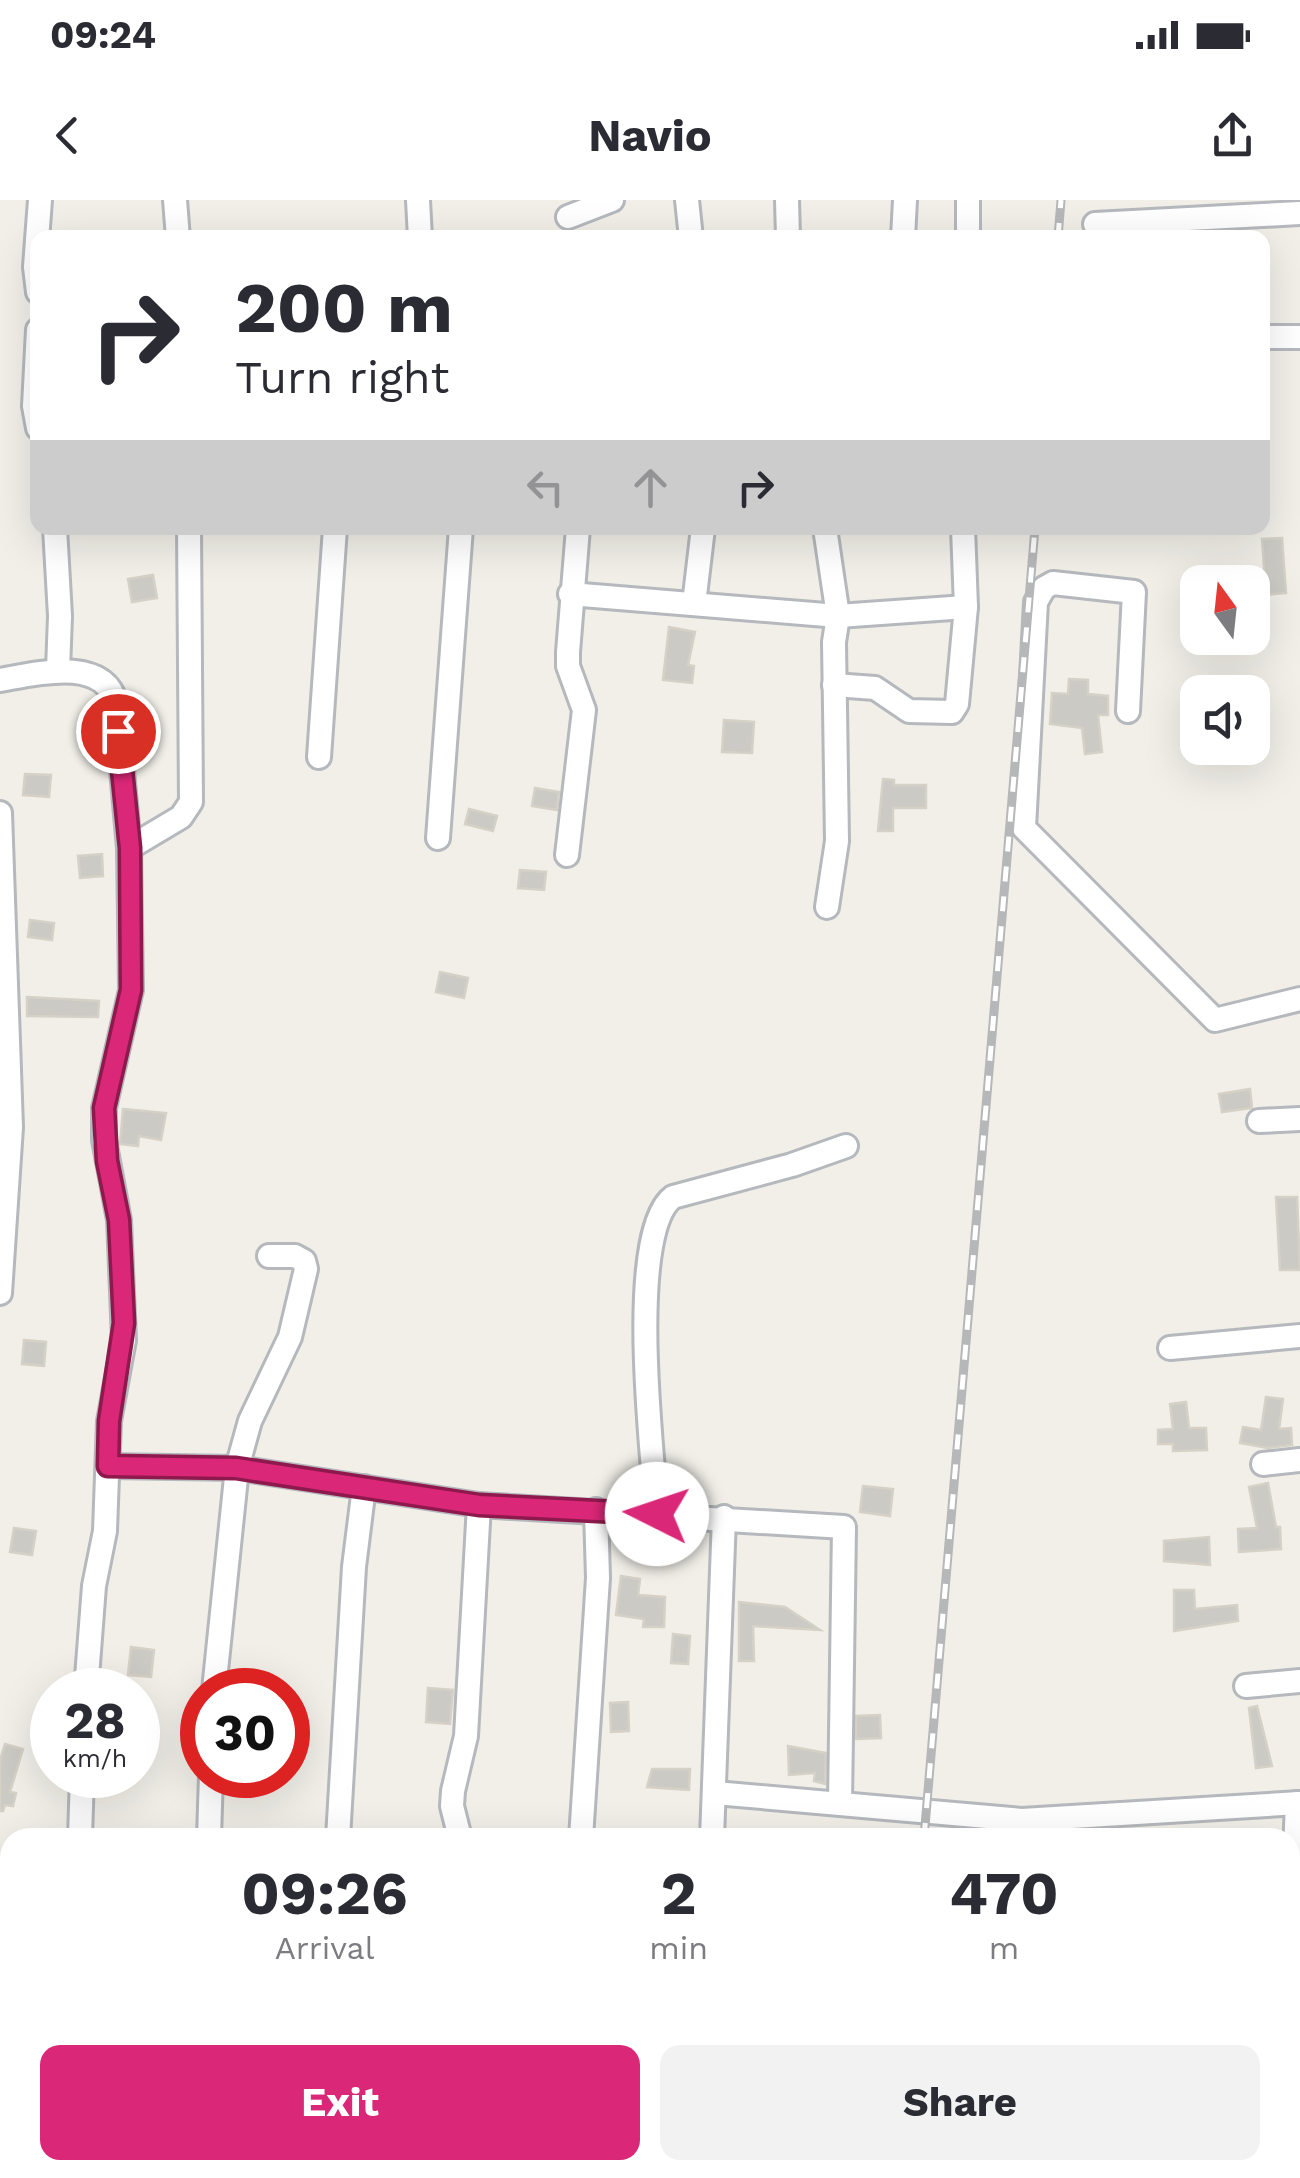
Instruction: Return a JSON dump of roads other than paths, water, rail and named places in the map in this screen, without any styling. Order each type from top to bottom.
[{"type":"street","points":[[38,230],[40,200]]},
{"type":"street","points":[[176,200],[178,230]]},
{"type":"street","points":[[418,200],[420,230]]},
{"type":"street","points":[[568,218],[612,200]]},
{"type":"street","points":[[687,200],[690,230]]},
{"type":"street","points":[[787,200],[788,230]]},
{"type":"street","points":[[904,230],[905,200]]},
{"type":"street","points":[[968,200],[968,230]]},
{"type":"street","points":[[1095,224],[1300,213]]},
{"type":"street","points":[[1270,338],[1300,337]]},
{"type":"street","points":[[56,535],[58,670]]},
{"type":"street","points":[[130,848],[181,817],[192,802],[189,535]]},
{"type":"street","points":[[319,757],[335,535]]},
{"type":"street","points":[[438,838],[460,535]]},
{"type":"street","points":[[567,855],[584,710],[568,666],[570,594],[577,535]]},
{"type":"street","points":[[694,604],[702,535]]},
{"type":"street","points":[[826,535],[838,616],[834,685],[837,841],[827,907]]},
{"type":"street","points":[[834,685],[875,688],[909,711],[952,712],[966,607],[963,535]]},
{"type":"street","points":[[1128,710],[1134,592],[1053,584],[1044,588],[1036,602],[1024,828],[1215,1020],[1300,999]]},
{"type":"street","points":[[570,594],[838,616],[966,607]]},
{"type":"street","points":[[0,680],[58,670],[96,678],[114,696],[130,848],[131,990],[104,1108],[107,1161],[119,1220],[124,1323],[109,1421],[105,1531],[94,1586],[88,1668]]},
{"type":"street","points":[[0,813],[11,1127],[0,1293]]},
{"type":"street","points":[[1259,1121],[1300,1119]]},
{"type":"street","points":[[657,1514],[645,1361],[652,1240],[662,1204],[673,1196],[824,1156],[846,1146]]},
{"type":"street","points":[[216,1668],[236,1468],[250,1420],[290,1337],[306,1269],[304,1260],[295,1256],[269,1256]]},
{"type":"street","points":[[1170,1348],[1300,1336]]},
{"type":"street","points":[[1263,1464],[1300,1460]]},
{"type":"street","points":[[108,1466],[236,1468],[479,1505],[844,1527],[840,1803]]},
{"type":"street","points":[[339,1828],[350,1623],[364,1487]]},
{"type":"street","points":[[458,1828],[453,1790],[466,1736],[479,1505]]},
{"type":"street","points":[[582,1828],[598,1578],[596,1510]]},
{"type":"street","points":[[713,1828],[724,1517]]},
{"type":"street","points":[[1246,1686],[1300,1680]]},
{"type":"street","points":[[715,1793],[1036,1820],[1298,1803],[1298,1828]]},
{"type":"street","points":[[80,1828],[81,1798]]},
{"type":"street","points":[[209,1828],[210,1798]]},
{"type":"railway","points":[[1059,230],[1061,200]]},
{"type":"railway","points":[[925,1828],[1034,535]]}]
